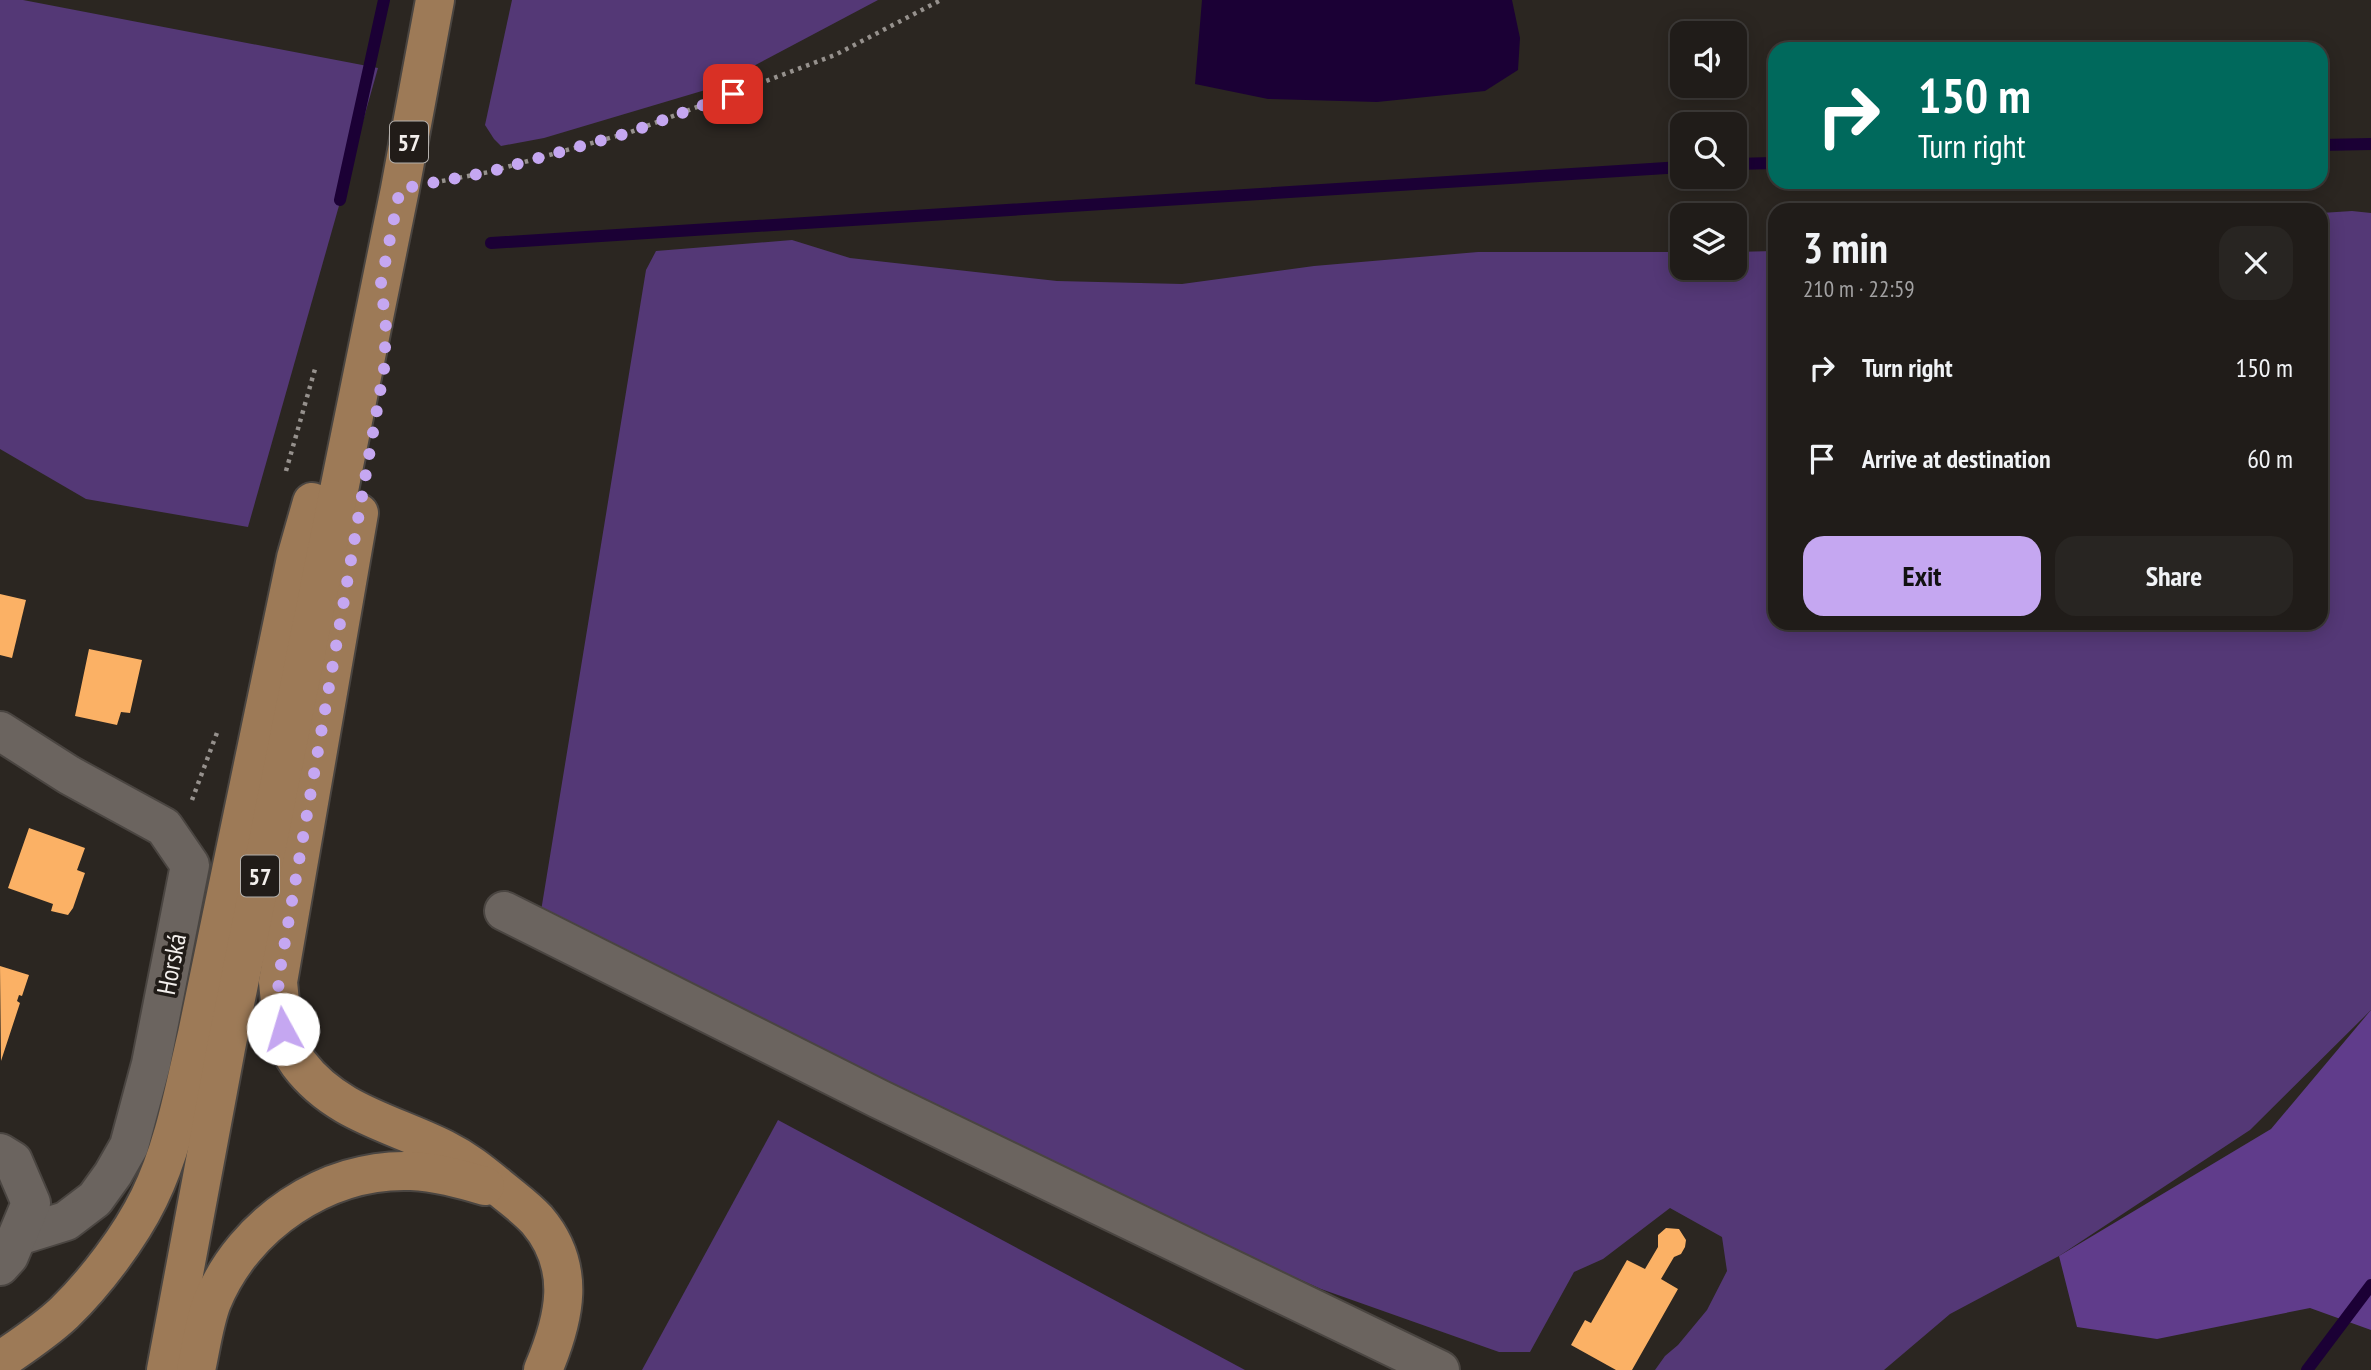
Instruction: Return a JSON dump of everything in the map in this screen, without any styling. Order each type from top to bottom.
[{"type":"main road","name":"57","points":[[166,1370],[228,1035],[400,189],[435,0]]},
{"type":"main road","points":[[381,283],[386,328],[384,369],[278,982],[283,1029],[297,1061],[333,1098],[363,1115],[454,1154],[476,1167],[539,1222],[559,1261],[565,1285],[563,1311],[556,1339],[543,1370]]},
{"type":"main road","points":[[0,1361],[64,1313],[97,1276],[149,1199],[165,1159],[197,1034],[296,558],[319,476],[359,383]]},
{"type":"main road","points":[[195,1370],[211,1303],[228,1270],[250,1240],[274,1217],[305,1198],[339,1183],[379,1173],[410,1171],[440,1174],[504,1191]]},
{"type":"street","name":"Horská","points":[[0,731],[69,775],[164,827],[190,865],[151,1064],[129,1146],[95,1199],[66,1221],[9,1251]]},
{"type":"street","points":[[504,911],[891,1105],[1440,1370]]},
{"type":"street","name":"Horská","points":[[0,1153],[13,1161],[31,1203],[9,1251]]},
{"type":"path","points":[[400,189],[489,172],[631,132],[835,55],[941,0]]},
{"type":"shaded area","points":[[0,0],[23,0],[378,68],[248,527],[86,499],[0,449]]},
{"type":"shaded area","points":[[512,0],[878,0],[712,88],[544,138],[501,146],[485,125]]},
{"type":"shaded area","points":[[1202,0],[1512,0],[1520,38],[1518,70],[1485,91],[1377,102],[1268,99],[1195,84]]},
{"type":"shaded area","points":[[2352,211],[2371,213],[2371,1010],[2250,1130],[2059,1256],[1950,1314],[1884,1370],[1655,1370],[1707,1310],[1727,1271],[1722,1237],[1670,1208],[1603,1259],[1574,1272],[1530,1352],[1499,1352],[1321,1289],[878,1089],[541,911],[646,270],[656,251],[792,240],[850,258],[1057,281],[1182,284],[1314,266],[1478,252],[1670,252],[1670,280],[1747,280],[1747,252],[1768,251],[1768,630],[2328,630],[2328,213]]},
{"type":"shaded area","points":[[2371,1010],[2371,1330],[2310,1308],[2157,1339],[2077,1327],[2059,1256],[2271,1129]]},
{"type":"shaded area","points":[[778,1120],[1245,1370],[642,1370]]},
{"type":"building","points":[[0,594],[26,600],[12,658],[0,655]]},
{"type":"building","points":[[89,649],[142,660],[130,713],[121,712],[117,725],[75,716]]},
{"type":"building","points":[[29,828],[85,848],[77,870],[85,873],[68,915],[51,911],[53,904],[8,888]]},
{"type":"building","points":[[0,966],[29,975],[22,996],[19,995],[17,1001],[20,1003],[1,1061]]},
{"type":"building","points":[[1666,1228],[1679,1229],[1686,1240],[1681,1254],[1674,1257],[1661,1279],[1678,1289],[1632,1370],[1616,1370],[1571,1345],[1585,1320],[1591,1323],[1627,1260],[1645,1269],[1658,1247],[1658,1235]]},
{"type":"waterway","points":[[340,200],[384,0]]},
{"type":"waterway","points":[[2328,145],[2371,144]]},
{"type":"waterway","points":[[1747,164],[1768,163]]},
{"type":"waterway","points":[[491,243],[1670,168]]},
{"type":"waterway","points":[[2307,1370],[2371,1285]]},
{"type":"route","points":[[283,1029],[278,982],[384,369],[386,328],[381,283],[400,189],[489,172],[631,132],[733,94]]}]
